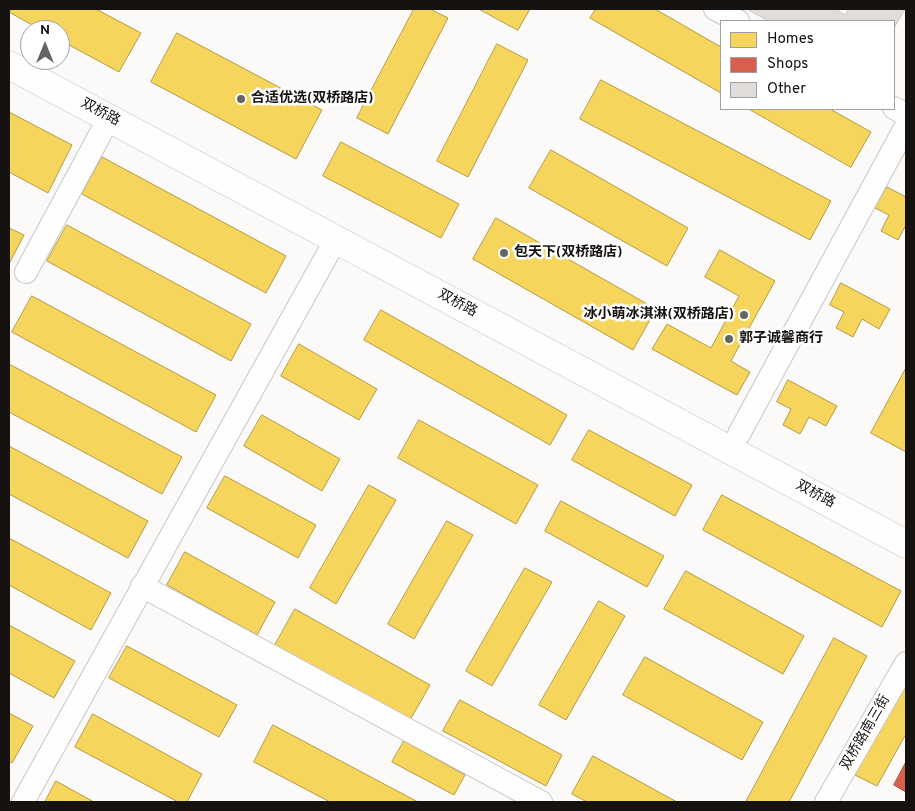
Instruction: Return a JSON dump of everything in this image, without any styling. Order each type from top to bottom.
[{"type":"main road","name":"双桥路","points":[[9,65],[906,544]]},
{"type":"main road","name":"双桥路","points":[[54,70],[739,434],[906,526]]},
{"type":"street","points":[[715,9],[736,20]]},
{"type":"street","points":[[895,109],[906,115]]},
{"type":"street","points":[[26,272],[109,118]]},
{"type":"street","points":[[739,434],[906,126]]},
{"type":"street","points":[[23,802],[336,239]]},
{"type":"street","points":[[142,586],[541,802]]},
{"type":"street","name":"双桥路南三街","points":[[826,802],[906,663]]},
{"type":"building: Homes","points":[[9,9],[96,9],[141,33],[119,72],[70,45],[70,20],[23,20],[9,12]]},
{"type":"building: Homes","points":[[414,9],[430,9],[448,18],[388,134],[357,118]]},
{"type":"building: Homes","points":[[479,9],[530,9],[518,30]]},
{"type":"building: Homes","points":[[596,9],[655,9],[720,46],[720,92],[590,18]]},
{"type":"building: Homes","points":[[177,33],[322,110],[296,159],[151,82]]},
{"type":"building: Homes","points":[[497,44],[528,60],[468,177],[437,161]]},
{"type":"building: Homes","points":[[601,80],[831,201],[810,240],[580,119]]},
{"type":"building: Homes","points":[[751,110],[832,110],[871,132],[851,167]]},
{"type":"building: Homes","points":[[9,112],[72,145],[48,193],[9,172]]},
{"type":"building: Homes","points":[[341,142],[459,204],[441,238],[323,176]]},
{"type":"building: Homes","points":[[551,150],[688,228],[667,266],[529,188]]},
{"type":"building: Homes","points":[[102,157],[286,256],[266,293],[82,194]]},
{"type":"building: Homes","points":[[887,187],[906,197],[906,225],[898,240],[881,231],[889,215],[875,208]]},
{"type":"building: Homes","points":[[496,218],[656,309],[633,350],[473,259]]},
{"type":"building: Homes","points":[[67,225],[251,324],[231,361],[47,261]]},
{"type":"building: Homes","points":[[9,228],[24,235],[9,264]]},
{"type":"building: Homes","points":[[720,250],[775,281],[731,361],[750,372],[737,395],[652,349],[667,324],[711,348],[739,296],[705,277]]},
{"type":"building: Homes","points":[[841,283],[890,309],[879,329],[862,319],[853,337],[836,328],[844,312],[830,305]]},
{"type":"building: Homes","points":[[32,296],[216,395],[196,432],[12,332]]},
{"type":"building: Homes","points":[[381,310],[567,415],[550,445],[364,340]]},
{"type":"building: Homes","points":[[299,344],[377,389],[359,420],[281,376]]},
{"type":"building: Homes","points":[[9,364],[182,457],[162,494],[9,412]]},
{"type":"building: Homes","points":[[906,368],[906,452],[871,433]]},
{"type":"building: Homes","points":[[788,380],[837,406],[826,426],[809,417],[800,434],[783,425],[791,409],[777,402]]},
{"type":"building: Homes","points":[[262,415],[340,459],[322,491],[244,446]]},
{"type":"building: Homes","points":[[419,420],[538,485],[516,524],[398,458]]},
{"type":"building: Homes","points":[[589,430],[692,485],[675,516],[572,460]]},
{"type":"building: Homes","points":[[9,446],[148,521],[128,558],[9,494]]},
{"type":"building: Homes","points":[[225,476],[316,525],[298,558],[207,508]]},
{"type":"building: Homes","points":[[369,485],[396,500],[336,604],[310,588]]},
{"type":"building: Homes","points":[[722,495],[901,591],[882,627],[703,530]]},
{"type":"building: Homes","points":[[561,501],[664,556],[647,587],[545,531]]},
{"type":"building: Homes","points":[[447,521],[473,535],[414,639],[388,624]]},
{"type":"building: Homes","points":[[9,538],[111,593],[91,630],[9,585]]},
{"type":"building: Homes","points":[[185,552],[275,602],[257,635],[167,585]]},
{"type":"building: Homes","points":[[525,568],[552,582],[492,686],[466,671]]},
{"type":"building: Homes","points":[[686,571],[804,636],[783,674],[664,609]]},
{"type":"building: Homes","points":[[599,601],[625,616],[566,720],[539,705]]},
{"type":"building: Homes","points":[[295,609],[430,685],[410,720],[275,645]]},
{"type":"building: Homes","points":[[9,625],[75,661],[54,698],[9,673]]},
{"type":"building: Homes","points":[[834,638],[867,656],[789,802],[746,802]]},
{"type":"building: Homes","points":[[127,646],[237,705],[219,737],[109,678]]},
{"type":"building: Homes","points":[[645,657],[763,722],[742,760],[623,695]]},
{"type":"building: Homes","points":[[906,682],[906,734],[877,786],[855,775]]},
{"type":"building: Homes","points":[[460,700],[562,755],[546,786],[443,731]]},
{"type":"building: Homes","points":[[9,713],[33,726],[12,763],[9,761]]},
{"type":"building: Homes","points":[[93,714],[202,774],[187,802],[178,802],[75,747]]},
{"type":"building: Homes","points":[[273,725],[418,802],[330,802],[254,762]]},
{"type":"building: Homes","points":[[404,741],[465,775],[454,795],[392,762]]},
{"type":"building: Homes","points":[[593,756],[677,802],[587,802],[572,794]]},
{"type":"building: Homes","points":[[56,781],[94,802],[45,802]]},
{"type":"building: Shops","points":[[906,762],[906,792],[894,785]]},
{"type":"building: Other","points":[[747,9],[835,9],[845,15],[849,9],[905,9],[895,26],[895,20],[767,20]]},
{"type":"place","name":"合适优选(双桥路店)","points":[[241,99]]},
{"type":"place","name":"包天下(双桥路店)","points":[[504,253]]},
{"type":"place","name":"冰小萌冰淇淋(双桥路店)","points":[[744,315]]},
{"type":"place","name":"郭子诚馨商行","points":[[729,339]]}]
